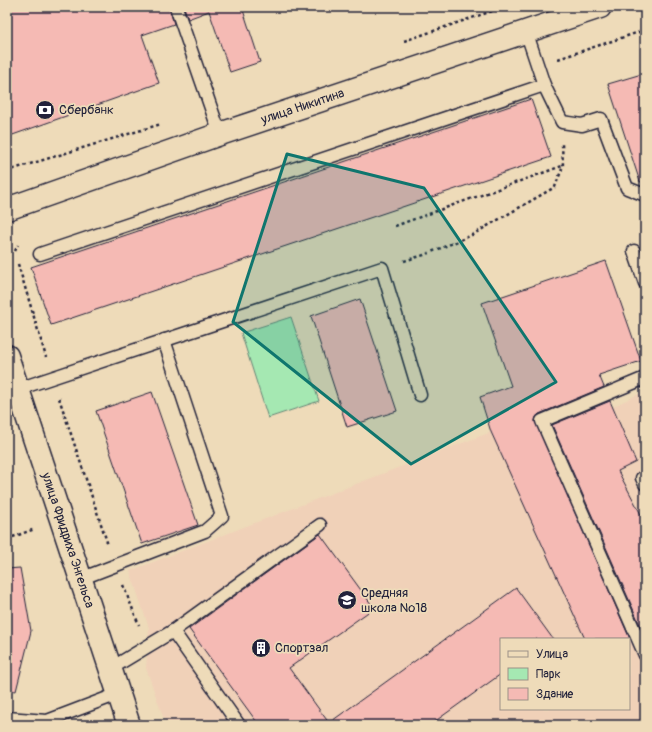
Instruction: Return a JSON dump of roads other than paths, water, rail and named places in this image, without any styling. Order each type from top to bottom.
[{"type":"main road","name":"улица Никитина","points":[[7,209],[220,134],[600,7]]},
{"type":"main road","name":"улица Фридриха Энгельса","points":[[7,356],[128,725]]},
{"type":"lane","points":[[176,7],[220,134]]},
{"type":"lane","points":[[526,32],[544,85],[562,122],[582,125],[601,119],[627,188],[645,195]]},
{"type":"lane","points":[[40,254],[544,85]]},
{"type":"lane","points":[[634,251],[645,283]]},
{"type":"lane","points":[[18,389],[382,268],[420,395]]},
{"type":"lane","points":[[80,578],[205,531],[222,516],[164,340]]},
{"type":"lane","points":[[645,378],[542,421],[645,655]]},
{"type":"lane","points":[[110,669],[173,631],[320,525]]},
{"type":"lane","points":[[173,631],[239,725]]},
{"type":"lane","points":[[34,725],[118,694]]},
{"type":"lane","points":[[7,718],[47,721]]},
{"type":"place","name":"Сбербанк","points":[[45,110]]},
{"type":"place","name":"Средняя школа №18","points":[[347,600]]},
{"type":"place","name":"Спортзал","points":[[261,648]]}]
